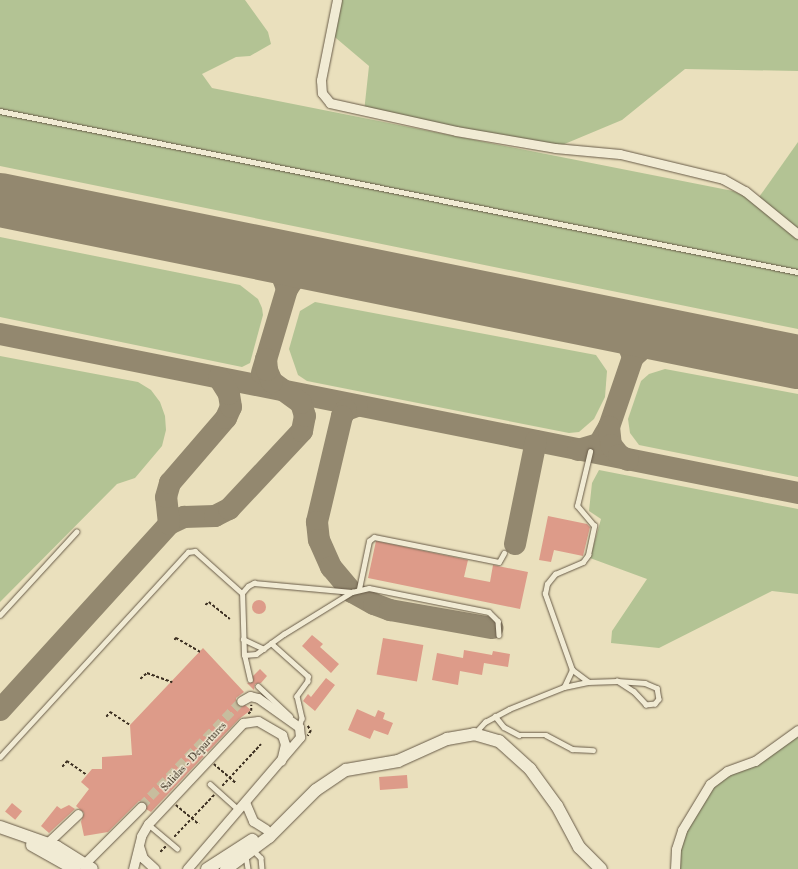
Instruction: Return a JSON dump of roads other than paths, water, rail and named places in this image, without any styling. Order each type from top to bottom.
[{"type":"street","points":[[337,0],[320,88],[330,103],[456,131],[555,148],[620,154],[723,179],[745,191],[798,234]]},
{"type":"street","points":[[187,869],[298,741],[300,734],[298,727],[254,694],[241,701]]},
{"type":"street","name":"Salidas - Departures","points":[[133,869],[138,844],[148,824],[243,723],[258,720],[282,735],[285,744],[281,761]]},
{"type":"street","points":[[675,869],[676,849],[682,830],[710,784],[727,771],[755,761],[798,730]]},
{"type":"street","points":[[226,869],[276,830],[282,822],[316,790],[346,770],[398,761],[447,739],[474,734],[499,741],[530,769],[557,806],[579,847],[597,868]]},
{"type":"street","points":[[245,802],[253,821],[266,829]]},
{"type":"street","points":[[0,828],[22,835],[84,867],[141,806]]},
{"type":"street","points":[[43,846],[78,814]]},
{"type":"street","points":[[208,869],[274,823],[282,822]]},
{"type":"street","points":[[138,844],[143,858],[155,869]]},
{"type":"lane","points":[[0,111],[798,272]]},
{"type":"lane","points":[[588,682],[572,670],[545,599],[545,589],[555,574],[583,562],[588,555],[594,526],[577,506],[590,452]]},
{"type":"lane","points":[[0,615],[76,532]]},
{"type":"lane","points":[[359,589],[369,541],[374,537],[499,562],[504,553]]},
{"type":"lane","points":[[0,757],[188,552],[195,551],[242,593],[244,655],[250,680]]},
{"type":"lane","points":[[242,593],[254,583],[352,592]]},
{"type":"lane","points":[[244,655],[256,654],[352,592],[359,589],[369,588],[489,612],[498,621],[499,635]]},
{"type":"lane","points":[[243,639],[264,648]]},
{"type":"lane","points":[[271,643],[308,676],[307,683],[297,696],[302,718],[298,727]]},
{"type":"lane","points":[[564,687],[572,670]]},
{"type":"lane","points":[[474,734],[481,725],[495,716],[564,687],[588,682],[617,681],[653,685],[659,692],[659,699],[655,704],[646,705],[634,692],[617,681]]},
{"type":"lane","points":[[495,716],[504,727],[520,735],[546,735],[579,751],[593,750]]},
{"type":"lane","points":[[210,784],[238,809]]},
{"type":"lane","points":[[148,824],[177,848]]},
{"type":"lane","points":[[248,869],[249,852],[261,858],[262,869]]},
{"type":"tunnel","points":[[141,806],[241,701]]}]
